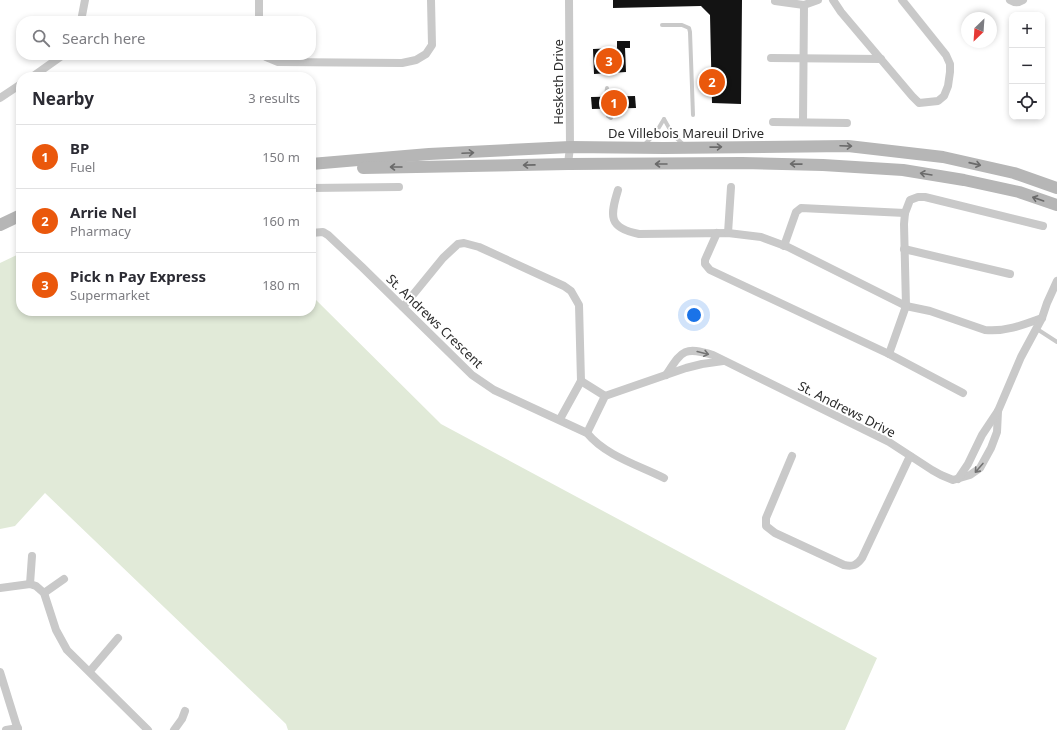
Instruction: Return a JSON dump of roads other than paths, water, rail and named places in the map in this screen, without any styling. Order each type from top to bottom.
[{"type":"main road","name":"De Villebois Mareuil Drive","points":[[316,164],[429,154],[570,147],[640,148],[848,146],[894,150],[943,157],[1014,173],[1057,188]]},
{"type":"main road","points":[[316,169],[568,164],[824,165],[903,170],[964,180],[1019,192],[1057,205]]},
{"type":"main road","points":[[0,225],[16,217]]},
{"type":"main road","points":[[0,230],[16,223]]},
{"type":"street","points":[[82,16],[85,0]]},
{"type":"street","points":[[259,0],[259,16]]},
{"type":"street","points":[[273,60],[278,62],[402,63],[416,60],[426,54],[432,45],[431,0]]},
{"type":"street","name":"Hesketh Drive","points":[[568,164],[570,147],[569,0]]},
{"type":"street","points":[[776,1],[804,5],[818,0]]},
{"type":"street","points":[[833,0],[881,60],[919,103],[938,101],[944,96],[948,86],[950,64],[946,55],[902,0]]},
{"type":"street","points":[[1010,0],[1015,3],[1023,0]]},
{"type":"street","points":[[803,122],[804,5]]},
{"type":"street","points":[[771,58],[881,60]]},
{"type":"street","points":[[39,72],[56,60]]},
{"type":"street","points":[[0,98],[16,87]]},
{"type":"street","points":[[773,122],[847,122]]},
{"type":"street","points":[[316,188],[399,187]]},
{"type":"street","points":[[728,233],[731,187]]},
{"type":"street","points":[[618,190],[612,214],[615,223],[639,234],[728,233],[761,237],[784,246],[906,306],[930,310],[976,327],[994,331],[1017,327],[1042,318]]},
{"type":"street","points":[[889,354],[906,306],[904,249],[905,213],[910,200],[918,197],[925,197],[1043,226]]},
{"type":"street","points":[[784,246],[796,212],[801,208],[905,213]]},
{"type":"street","name":"St. Andrews Crescent","points":[[316,233],[323,232],[328,235],[362,266],[477,379],[494,390],[560,419],[587,433],[594,441],[606,450],[664,478]]},
{"type":"street","points":[[717,234],[705,260],[705,264],[710,270],[889,354],[963,393]]},
{"type":"street","points":[[403,307],[443,258],[458,244],[464,243],[479,247],[564,286],[571,291],[579,305],[581,381],[560,419]]},
{"type":"street","points":[[904,249],[1010,274]]},
{"type":"street","points":[[958,479],[968,464],[982,435],[998,411],[1022,357],[1042,318],[1057,280]]},
{"type":"street","name":"St. Andrews Drive","points":[[666,375],[680,355],[684,352],[690,350],[712,355],[889,442],[941,475],[953,480],[958,479]]},
{"type":"street","points":[[587,433],[605,396],[702,364],[723,361]]},
{"type":"street","points":[[581,381],[605,396]]},
{"type":"street","points":[[958,479],[975,473],[992,448],[997,432],[998,411]]},
{"type":"street","points":[[792,456],[768,512],[766,526],[775,533],[851,567],[858,564],[862,558],[910,456]]},
{"type":"street","points":[[30,584],[32,556]]},
{"type":"street","points":[[44,593],[64,579]]},
{"type":"street","points":[[0,588],[30,584],[36,586],[44,593],[56,630],[67,650],[148,730]]},
{"type":"street","points":[[90,672],[118,638]]},
{"type":"street","points":[[0,672],[18,729],[6,730]]},
{"type":"street","points":[[174,730],[182,719],[185,711]]},
{"type":"lane","points":[[662,25],[682,26],[689,28],[693,115]]},
{"type":"lane","points":[[606,97],[607,88]]},
{"type":"lane","points":[[606,109],[608,116],[611,118]]},
{"type":"lane","points":[[640,148],[655,134],[664,118],[673,136],[688,147]]},
{"type":"lane","points":[[1037,329],[1057,342]]},
{"type":"place","name":"Pick n Pay Express","points":[[609,61]]},
{"type":"place","name":"Arrie Nel","points":[[712,82]]},
{"type":"place","name":"BP","points":[[614,103]]}]
